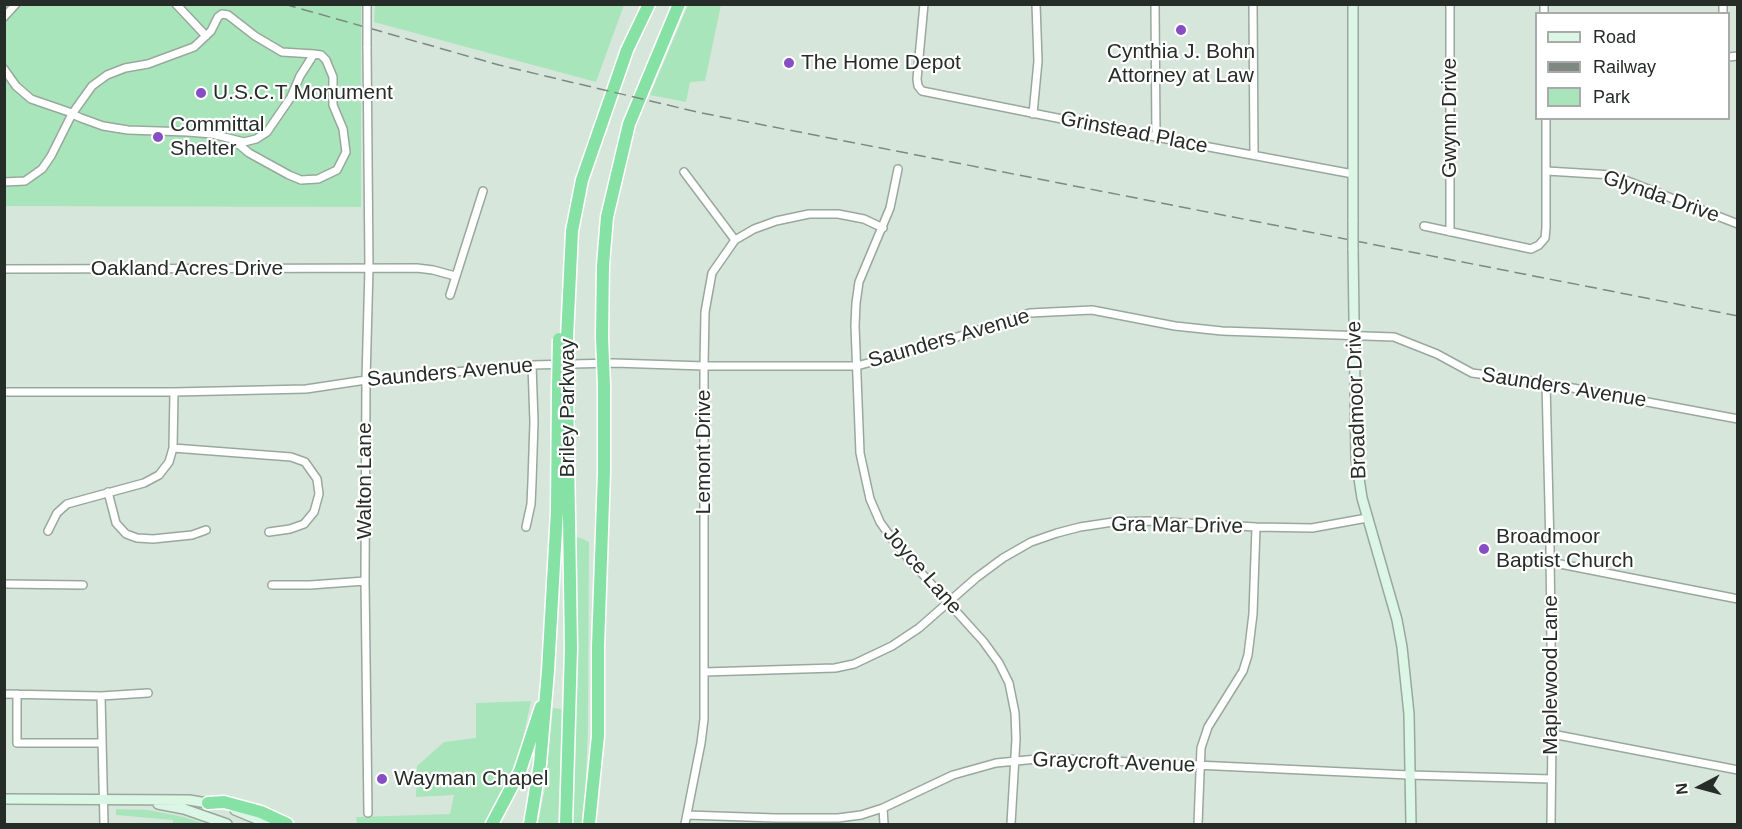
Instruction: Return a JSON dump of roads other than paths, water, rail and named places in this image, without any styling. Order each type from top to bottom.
[{"type":"highway","points":[[530,825],[540,764],[548,671],[563,387],[563,339],[572,231],[582,180],[627,50],[639,4]]},
{"type":"highway","points":[[627,50],[649,4]]},
{"type":"highway","name":"Briley Parkway","points":[[589,825],[598,735],[598,647],[604,472],[603,265],[610,205],[629,124],[679,4]]},
{"type":"highway","name":"Briley Parkway","points":[[563,387],[570,648],[566,825]]},
{"type":"highway","points":[[492,825],[520,771],[545,695]]},
{"type":"highway","points":[[596,825],[598,735]]},
{"type":"highway","points":[[208,803],[224,802],[252,810],[287,825]]},
{"type":"main road","name":"Broadmoor Drive","points":[[1353,4],[1353,334],[1356,459],[1367,518],[1397,620],[1402,647],[1409,714],[1411,825]]},
{"type":"main road","points":[[4,799],[189,800],[236,810],[269,825]]},
{"type":"main road","points":[[138,800],[184,809],[227,825]]},
{"type":"street","points":[[4,17],[16,4]]},
{"type":"street","points":[[176,4],[206,36]]},
{"type":"street","name":"Walton Lane","points":[[367,4],[369,268],[365,581],[368,813]]},
{"type":"street","name":"Grinstead Place","points":[[924,4],[917,79],[922,91],[1353,174]]},
{"type":"street","points":[[1033,114],[1038,61],[1036,4]]},
{"type":"street","points":[[1155,4],[1156,137]]},
{"type":"street","points":[[1253,4],[1254,155]]},
{"type":"street","name":"Gwynn Drive","points":[[1450,4],[1450,232]]},
{"type":"street","points":[[4,182],[26,180],[42,169],[72,114],[92,86],[107,75],[125,68],[148,64],[195,48],[218,17],[225,14],[282,52],[321,55],[326,60],[333,77],[333,105],[343,129],[346,152],[337,170],[318,179],[301,180],[289,176],[249,153],[236,142]]},
{"type":"street","points":[[4,69],[16,86],[31,99],[115,129],[212,134],[236,142],[244,142],[256,139],[267,132],[291,97],[300,76],[314,54]]},
{"type":"street","points":[[1424,226],[1531,249],[1539,245],[1545,238],[1546,228],[1546,120]]},
{"type":"street","name":"Joyce Lane","points":[[898,169],[895,191],[883,228],[859,282],[855,326],[860,453],[870,499],[880,522],[897,546],[983,641],[999,663],[1009,683],[1015,712],[1016,760],[1011,825]]},
{"type":"street","name":"Glynda Drive","points":[[1547,171],[1612,176],[1737,224]]},
{"type":"street","points":[[684,172],[735,240]]},
{"type":"street","points":[[450,295],[483,191]]},
{"type":"street","name":"Lemont Drive","points":[[685,825],[701,743],[704,672],[705,312],[712,273],[735,240],[754,229],[776,221],[809,214],[838,214],[864,219],[883,228]]},
{"type":"street","name":"Oakland Acres Drive","points":[[4,269],[369,268],[433,270],[455,276]]},
{"type":"street","name":"Saunders Avenue","points":[[4,392],[306,389],[366,380],[531,366],[614,363],[704,366],[857,366],[1030,313],[1092,310],[1175,326],[1394,337],[1437,354],[1472,373],[1546,382],[1737,419]]},
{"type":"street","points":[[526,527],[531,504],[534,422],[531,366]]},
{"type":"street","name":"Maplewood Lane","points":[[1546,382],[1552,734],[1551,825]]},
{"type":"street","points":[[48,531],[57,513],[67,504],[144,483],[159,475],[169,462],[173,448],[174,392]]},
{"type":"street","points":[[173,448],[291,457],[305,462],[317,479],[319,494],[315,512],[304,524],[269,532]]},
{"type":"street","points":[[108,492],[116,523],[126,534],[153,539],[192,535],[206,530]]},
{"type":"street","name":"Gra Mar Drive","points":[[704,672],[835,668],[854,664],[892,646],[919,628],[948,601],[1003,558],[1031,543],[1073,528],[1113,522],[1149,521],[1312,528],[1367,518]]},
{"type":"street","points":[[1198,825],[1201,748],[1208,727],[1237,683],[1248,655],[1253,614],[1256,527]]},
{"type":"street","points":[[1550,562],[1737,600]]},
{"type":"street","points":[[272,585],[365,581]]},
{"type":"street","points":[[4,584],[83,585]]},
{"type":"street","points":[[4,694],[101,696],[148,693]]},
{"type":"street","points":[[17,694],[17,744],[101,743]]},
{"type":"street","points":[[101,696],[104,825]]},
{"type":"street","points":[[1552,734],[1737,770]]},
{"type":"street","name":"Graycroft Avenue","points":[[687,815],[726,818],[838,818],[861,815],[883,808],[953,775],[996,763],[1047,758],[1409,775],[1551,779]]},
{"type":"street","points":[[883,808],[885,825]]},
{"type":"railway","points":[[284,4],[499,65],[697,112],[1738,316]]},
{"type":"place","name":"Cynthia J. Bohn Attorney at Law","points":[[1181,30]]},
{"type":"place","name":"The Home Depot","points":[[789,63]]},
{"type":"place","name":"U.S.C.T Monument","points":[[201,93]]},
{"type":"place","name":"Committal Shelter","points":[[158,137]]},
{"type":"place","name":"Broadmoor Baptist Church","points":[[1484,549]]},
{"type":"place","name":"Wayman Chapel","points":[[382,779]]}]
